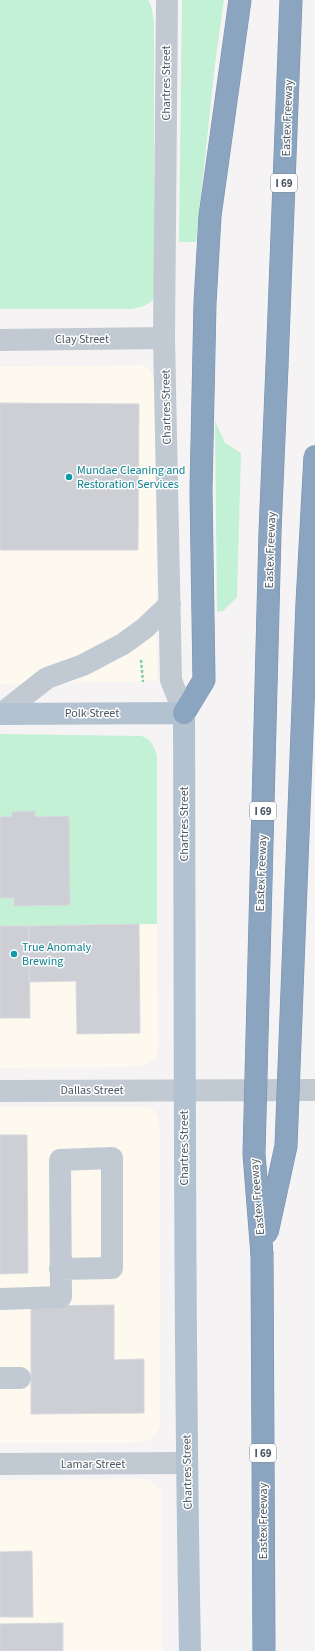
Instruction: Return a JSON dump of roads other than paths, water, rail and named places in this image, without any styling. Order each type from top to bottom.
[{"type":"highway","points":[[184,713],[204,680],[201,490],[205,303],[210,216],[240,0]]},
{"type":"highway","name":"Eastex Freeway","points":[[264,1651],[262,1255],[254,1154],[270,532],[291,0]]},
{"type":"highway","points":[[262,1255],[286,1146],[307,604],[315,456]]},
{"type":"main road","name":"Polk Street","points":[[1,714],[184,713]]},
{"type":"main road","name":"Chartres Street","points":[[184,713],[186,1463],[190,1651]]},
{"type":"street","name":"Chartres Street","points":[[167,0],[164,338],[171,680],[184,713]]},
{"type":"street","name":"Clay Street","points":[[0,340],[164,338]]},
{"type":"street","points":[[1,714],[48,678],[83,665],[123,644],[145,628],[170,604]]},
{"type":"street","name":"Dallas Street","points":[[0,1091],[184,1089],[315,1090]]},
{"type":"street","points":[[0,1299],[62,1297],[60,1269],[60,1160],[112,1158],[112,1268],[60,1269]]},
{"type":"street","name":"Lamar Street","points":[[0,1464],[186,1463]]},
{"type":"place","name":"Mundae Cleaning and Restoration Services","points":[[69,477]]},
{"type":"place","name":"True Anomaly Brewing","points":[[14,954]]}]
